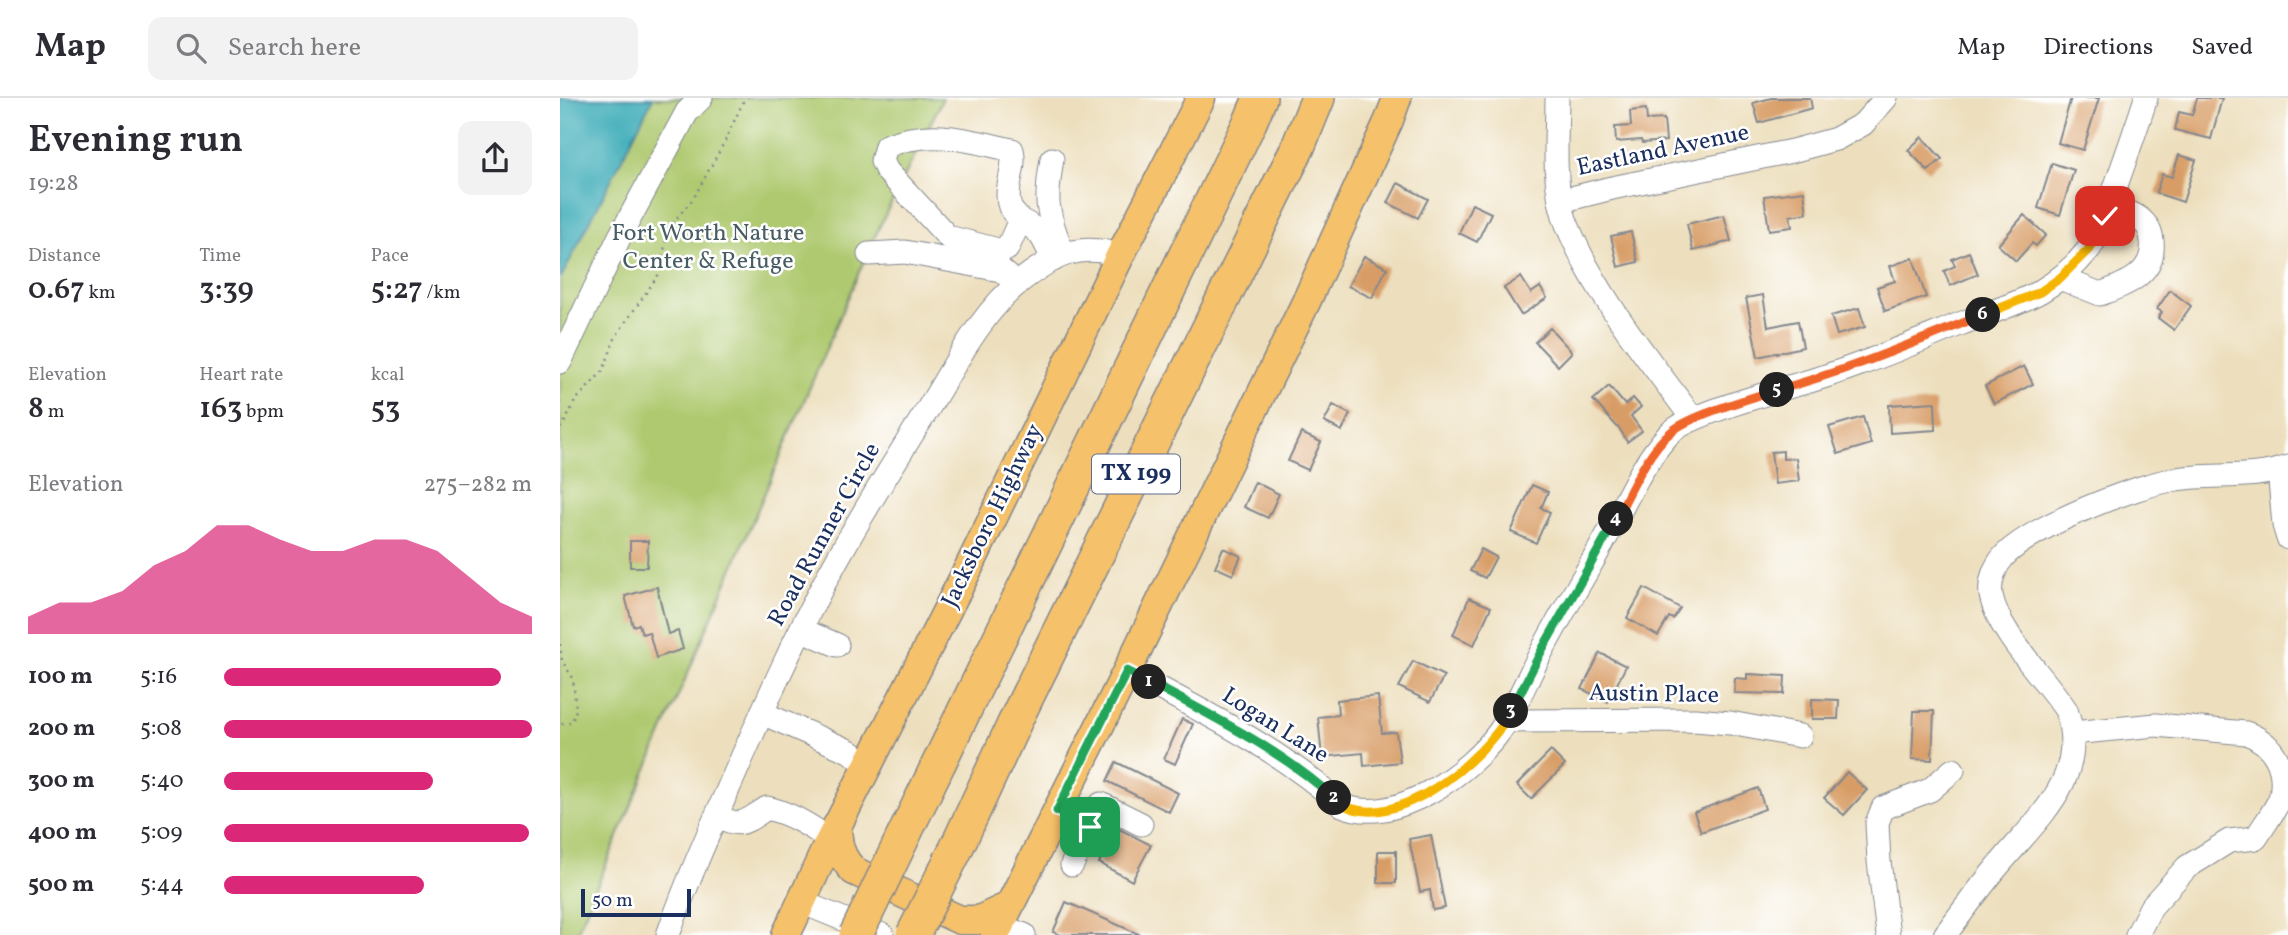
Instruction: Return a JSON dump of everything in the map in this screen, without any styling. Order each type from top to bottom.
[{"type":"highway","points":[[856,935],[1251,122],[1260,98]]},
{"type":"highway","name":"TX 199","points":[[914,935],[1026,699],[1298,146],[1318,98]]},
{"type":"highway","points":[[1298,146],[1334,98]]},
{"type":"main road","name":"Jacksboro Highway","points":[[786,935],[834,833],[970,565],[1119,256],[1201,98]]},
{"type":"main road","points":[[834,833],[844,860],[854,871],[960,920],[1007,925],[1057,811],[1306,302],[1397,98]]},
{"type":"street","points":[[560,362],[626,225],[687,113],[701,98]]},
{"type":"street","points":[[1557,98],[1556,160],[1564,218],[1605,300],[1693,419]]},
{"type":"street","name":"Eastland Avenue","points":[[1560,201],[1836,139],[1863,124],[1886,98]]},
{"type":"street","name":"Logan Lane","points":[[1127,671],[1220,720],[1287,760],[1342,805],[1353,810],[1395,807],[1436,789],[1465,767],[1498,734],[1646,463],[1671,432],[1693,419],[1908,345],[2040,292],[2060,278],[2090,248],[2109,205],[2146,98]]},
{"type":"street","points":[[1020,220],[1007,249],[1002,251],[948,237],[887,171],[882,161],[886,146],[902,139],[949,136],[1012,150],[1014,160],[1008,195],[1010,207],[1020,220],[1035,227],[1058,257]]},
{"type":"street","points":[[1052,159],[1046,195],[1058,257]]},
{"type":"street","points":[[2060,278],[2099,294],[2126,285],[2147,268],[2153,251],[2151,230],[2138,218],[2109,205]]},
{"type":"street","name":"Road Runner Circle","points":[[668,935],[683,892],[762,713],[834,564],[957,362],[1003,298],[1017,284],[1058,257],[1087,249],[1102,250],[1119,256]]},
{"type":"street","points":[[869,254],[905,251],[1001,270],[1017,284]]},
{"type":"street","points":[[1945,935],[1972,897],[2045,813],[2064,781],[2073,743],[2072,725],[2066,710],[2003,627],[1991,596],[1991,583],[2002,558],[2036,533],[2121,494],[2179,478],[2283,468],[2284,524],[2288,538]]},
{"type":"street","points":[[802,630],[837,645]]},
{"type":"street","points":[[762,713],[849,751],[869,765]]},
{"type":"street","name":"Austin Place","points":[[1506,721],[1695,720],[1730,723],[1800,736]]},
{"type":"street","points":[[2072,733],[2156,725],[2246,733],[2259,737],[2271,746],[2282,765],[2284,780],[2280,800],[2256,838],[2229,841],[2187,867],[2151,906],[2137,935]]},
{"type":"street","points":[[1888,935],[1877,823],[1883,808],[1930,790],[1952,770]]},
{"type":"street","points":[[1072,865],[1101,804],[1141,824]]},
{"type":"street","points":[[717,815],[736,824],[747,822],[767,807],[834,833]]},
{"type":"street","points":[[1057,811],[1090,827]]},
{"type":"street","points":[[801,902],[882,935]]},
{"type":"path","points":[[560,428],[575,401],[603,371],[616,336],[659,274],[670,227],[693,199],[743,102],[748,98]]},
{"type":"path","points":[[560,644],[562,661],[573,678],[576,710],[572,722],[563,723],[560,727]]},
{"type":"green space","name":"Fort Worth Nature Center & Refuge","points":[[560,98],[943,98],[871,244],[576,935],[560,935]]},
{"type":"water","points":[[560,98],[653,98],[560,280]]},
{"type":"building","points":[[1771,98],[1810,98],[1812,108],[1759,123],[1753,103]]},
{"type":"building","points":[[2071,98],[2099,98],[2083,150],[2058,143]]},
{"type":"building","points":[[2197,98],[2222,98],[2211,139],[2175,130],[2179,112],[2192,115]]},
{"type":"building","points":[[1646,109],[1647,120],[1664,119],[1666,141],[1616,142],[1615,127],[1631,126],[1630,111]]},
{"type":"building","points":[[1922,137],[1942,159],[1928,171],[1908,150]]},
{"type":"building","points":[[2179,155],[2196,160],[2183,202],[2156,193],[2162,174],[2172,177]]},
{"type":"building","points":[[2052,163],[2074,170],[2060,215],[2038,208]]},
{"type":"building","points":[[1398,183],[1428,199],[1418,218],[1388,203]]},
{"type":"building","points":[[1804,191],[1807,213],[1790,216],[1792,227],[1769,230],[1764,196]]},
{"type":"building","points":[[1472,204],[1491,213],[1477,242],[1459,233]]},
{"type":"building","points":[[1724,215],[1731,241],[1693,251],[1687,224]]},
{"type":"building","points":[[2024,215],[2046,235],[2036,246],[2032,243],[2016,261],[1998,245]]},
{"type":"building","points":[[1631,232],[1638,262],[1618,267],[1611,236]]},
{"type":"building","points":[[1969,252],[1978,274],[1950,286],[1944,271],[1955,266],[1952,259]]},
{"type":"building","points":[[1364,256],[1387,268],[1372,298],[1348,286]]},
{"type":"building","points":[[1913,258],[1926,297],[1885,311],[1877,287],[1895,281],[1890,266]]},
{"type":"building","points":[[1521,277],[1531,293],[1540,287],[1547,298],[1521,315],[1504,288]]},
{"type":"building","points":[[2170,290],[2191,306],[2174,330],[2158,318],[2162,312],[2157,309]]},
{"type":"building","points":[[1763,295],[1768,327],[1798,321],[1803,347],[1758,357],[1746,298]]},
{"type":"building","points":[[1859,308],[1865,327],[1837,335],[1831,316]]},
{"type":"building","points":[[1550,328],[1572,352],[1558,366],[1535,342]]},
{"type":"building","points":[[2024,366],[2033,384],[1994,404],[1985,386]]},
{"type":"building","points":[[1609,386],[1625,405],[1633,398],[1641,407],[1631,416],[1642,431],[1627,442],[1621,431],[1593,400]]},
{"type":"building","points":[[1935,402],[1936,430],[1890,433],[1889,405]]},
{"type":"building","points":[[1333,405],[1350,414],[1342,431],[1324,422]]},
{"type":"building","points":[[1863,417],[1871,444],[1838,454],[1829,427]]},
{"type":"building","points":[[1301,433],[1321,442],[1308,470],[1288,461]]},
{"type":"building","points":[[1783,451],[1783,459],[1796,458],[1799,481],[1775,484],[1771,452]]},
{"type":"building","points":[[1255,482],[1279,494],[1268,518],[1244,507]]},
{"type":"building","points":[[1532,485],[1548,492],[1541,508],[1550,512],[1536,543],[1511,532]]},
{"type":"building","points":[[630,541],[648,541],[647,567],[630,567]]},
{"type":"building","points":[[1223,548],[1241,556],[1233,575],[1215,567]]},
{"type":"building","points":[[1481,549],[1496,557],[1485,578],[1470,571]]},
{"type":"building","points":[[657,587],[668,634],[678,631],[683,649],[656,658],[649,632],[642,634],[639,624],[633,626],[625,596]]},
{"type":"building","points":[[1644,588],[1680,608],[1673,619],[1669,617],[1658,636],[1627,618]]},
{"type":"building","points":[[1469,598],[1491,607],[1474,645],[1453,635]]},
{"type":"building","points":[[1600,653],[1626,666],[1608,702],[1582,689]]},
{"type":"building","points":[[1413,661],[1444,676],[1430,702],[1399,687]]},
{"type":"building","points":[[1747,674],[1785,676],[1784,694],[1734,693],[1735,678],[1747,679]]},
{"type":"building","points":[[1378,696],[1382,733],[1396,732],[1400,762],[1364,766],[1363,753],[1322,757],[1318,717],[1338,715],[1337,700]]},
{"type":"building","points":[[1812,699],[1839,700],[1838,719],[1812,719]]},
{"type":"building","points":[[1914,711],[1934,711],[1932,760],[1912,759]]},
{"type":"building","points":[[1182,719],[1193,724],[1175,764],[1164,759]]},
{"type":"building","points":[[1551,751],[1565,765],[1531,799],[1517,785]]},
{"type":"building","points":[[1116,762],[1178,793],[1169,812],[1107,781]]},
{"type":"building","points":[[1847,772],[1867,790],[1844,815],[1824,798]]},
{"type":"building","points":[[1758,788],[1765,809],[1701,832],[1694,812]]},
{"type":"building","points":[[1117,828],[1151,845],[1132,881],[1099,863]]},
{"type":"building","points":[[1431,835],[1445,908],[1433,910],[1430,890],[1420,892],[1409,839]]},
{"type":"building","points":[[1378,851],[1396,851],[1396,883],[1378,883]]},
{"type":"building","points":[[1066,902],[1141,935],[1061,935],[1053,932]]},
{"type":"route","points":[[1090,827],[1057,811],[1127,671],[1220,720],[1287,760],[1342,805],[1353,810],[1395,807],[1436,789],[1465,767],[1498,734],[1646,463],[1671,432],[1693,419],[1908,345],[2040,292],[2060,278],[2090,248],[2105,216]]}]
